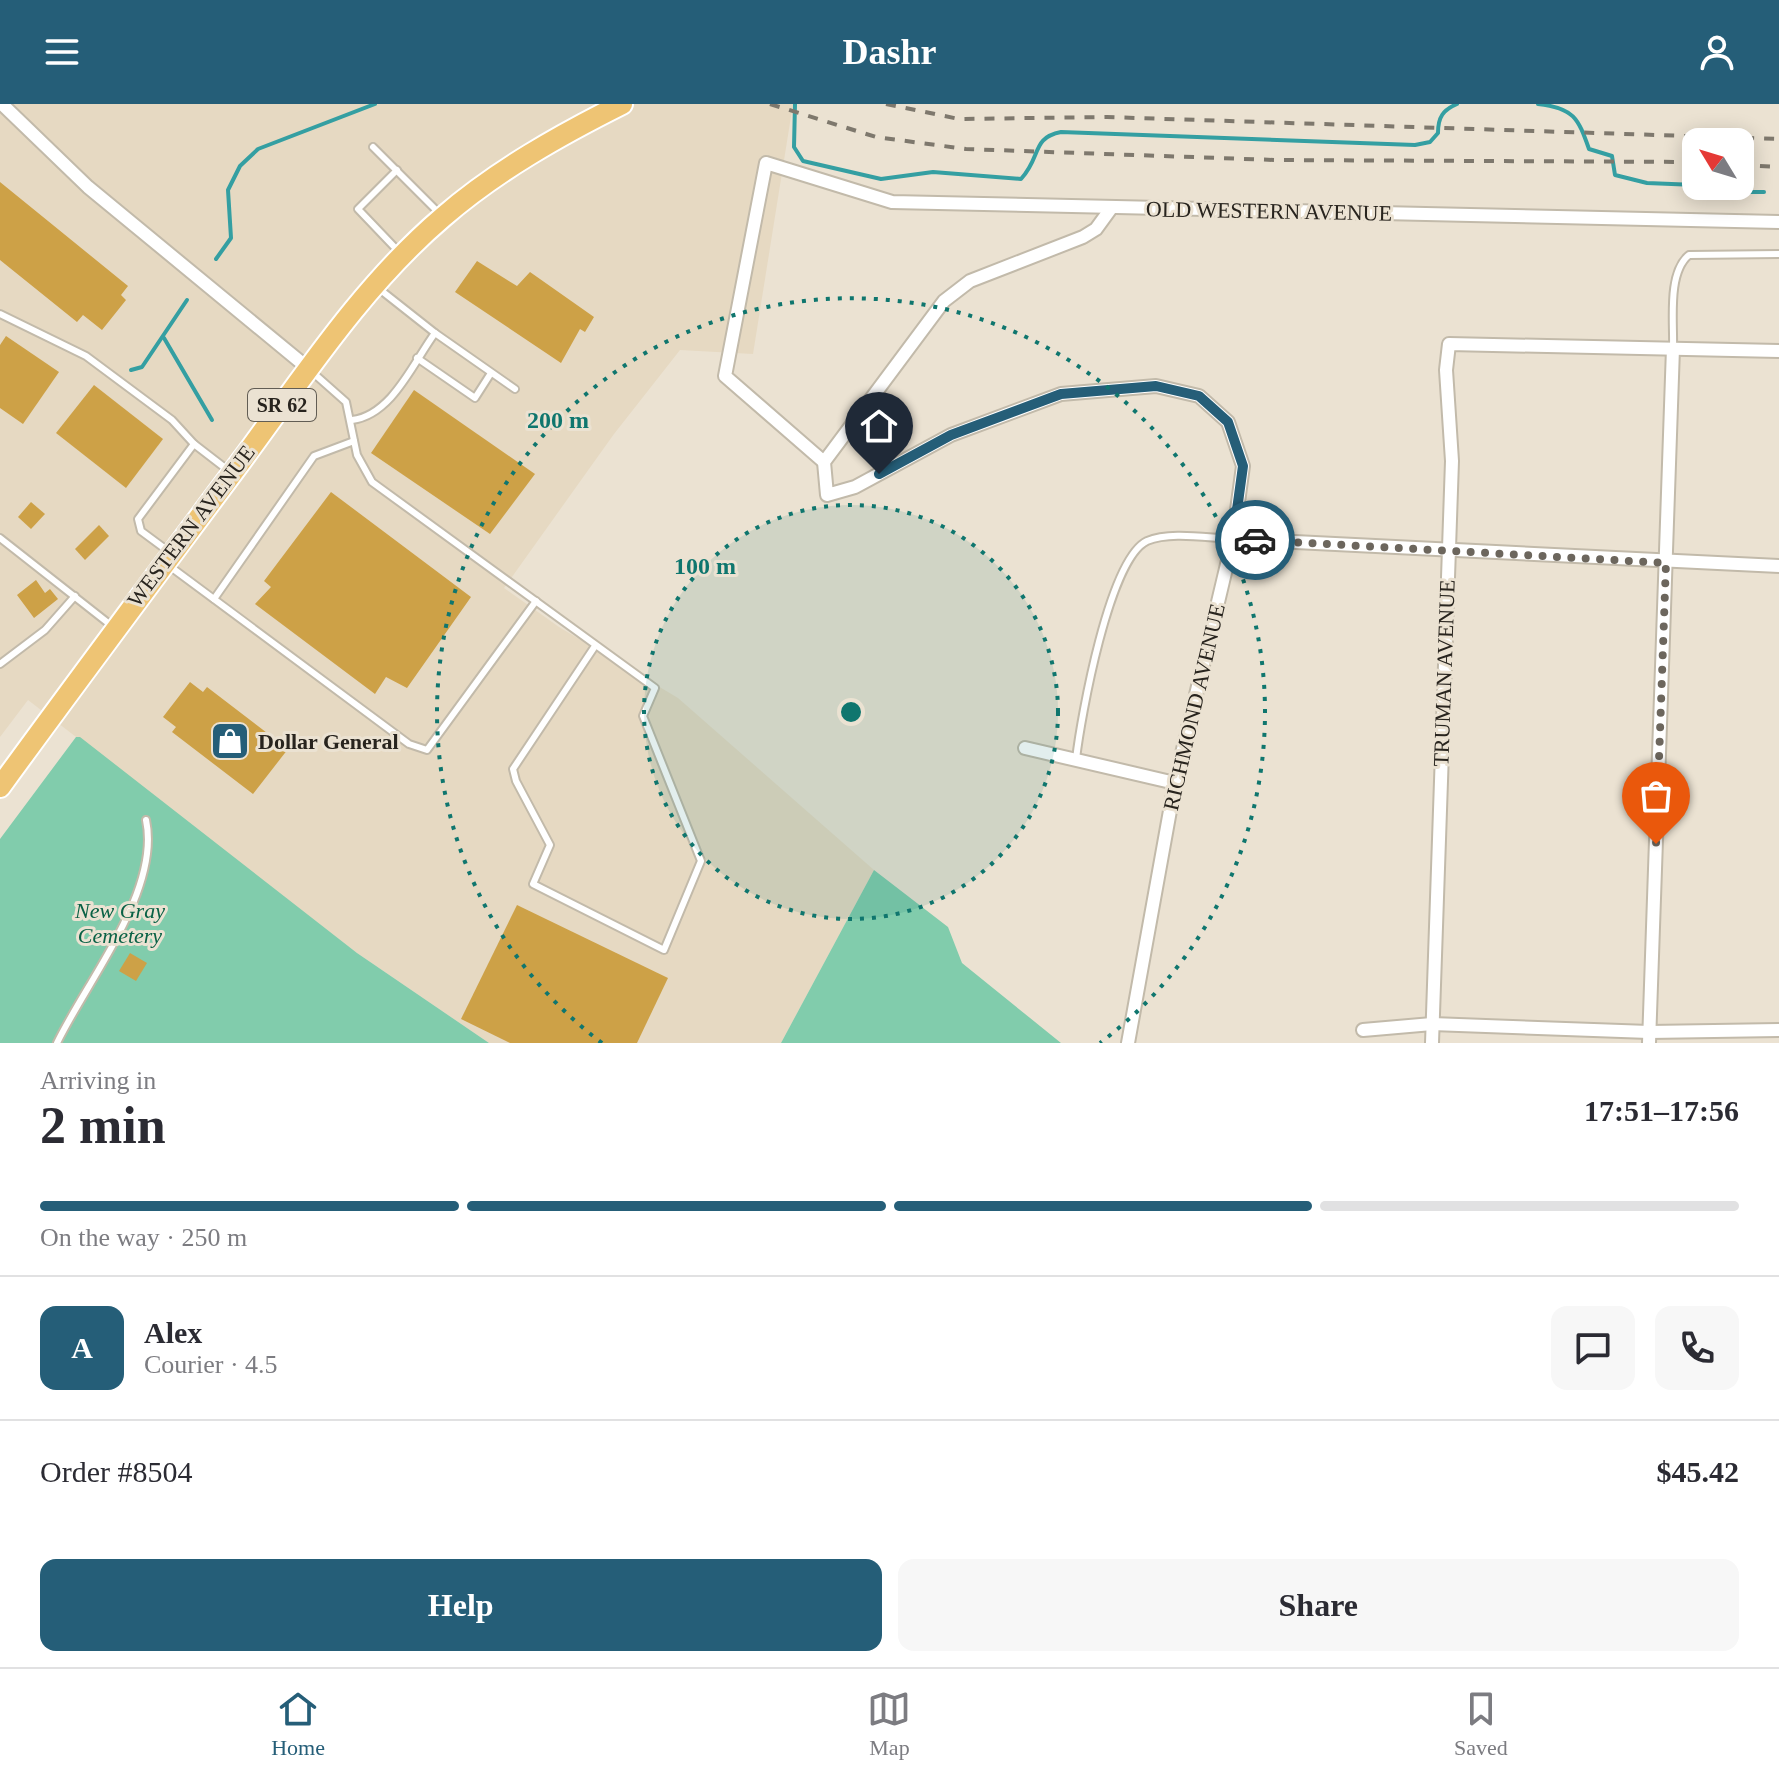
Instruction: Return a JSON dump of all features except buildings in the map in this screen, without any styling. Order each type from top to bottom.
[{"type":"main road","name":"WESTERN AVENUE","points":[[0,787],[167,557],[375,285],[443,216],[541,148],[622,104]]},
{"type":"street","points":[[2,104],[88,187],[309,369]]},
{"type":"street","name":"OLD WESTERN AVENUE","points":[[824,462],[725,376],[766,163],[892,202],[1779,222]]},
{"type":"street","points":[[824,462],[944,301],[970,281],[1083,237],[1096,229],[1112,207]]},
{"type":"street","name":"TRUMAN AVENUE","points":[[1432,1043],[1452,461],[1446,370],[1449,344],[1779,351]]},
{"type":"street","points":[[1649,1038],[1673,348]]},
{"type":"street","name":"RICHMOND AVENUE","points":[[824,462],[827,495],[855,487],[951,435],[1061,394],[1156,386],[1199,396],[1228,422],[1243,466],[1233,539],[1175,783],[1128,1043]]},
{"type":"street","points":[[1233,539],[1666,563],[1779,566]]},
{"type":"street","points":[[1025,748],[1175,783]]},
{"type":"street","points":[[1363,1030],[1432,1024],[1649,1038],[1711,1037],[1779,1030]]},
{"type":"lane","points":[[373,147],[443,216]]},
{"type":"lane","points":[[397,170],[358,209],[402,256]]},
{"type":"lane","points":[[1673,348],[1675,289],[1684,259],[1689,255],[1779,254]]},
{"type":"lane","points":[[375,285],[435,333],[515,389]]},
{"type":"lane","points":[[0,314],[86,356],[172,420],[194,444],[232,473]]},
{"type":"lane","points":[[352,420],[369,418],[388,401],[435,333]]},
{"type":"lane","points":[[417,358],[475,398],[491,373]]},
{"type":"lane","points":[[309,369],[346,402],[357,455],[372,482],[655,688],[643,716],[701,861],[664,950],[533,884],[550,845],[516,781],[513,769],[595,646]]},
{"type":"lane","points":[[214,599],[314,456],[354,441]]},
{"type":"lane","points":[[194,444],[138,519],[141,531],[214,599],[409,744],[427,750],[536,601]]},
{"type":"lane","points":[[1076,759],[1105,623],[1124,568],[1136,550],[1146,542],[1163,537],[1233,539]]},
{"type":"lane","points":[[0,538],[115,628]]},
{"type":"lane","points":[[0,664],[45,630],[75,596]]},
{"type":"lane","points":[[57,1043],[112,945],[145,871],[151,841],[146,820]]},
{"type":"shaded area","points":[[0,104],[793,104],[753,354],[680,350],[614,434],[504,588],[559,627],[678,698],[874,870],[781,1043],[489,1043],[357,953],[28,700],[0,737]]},
{"type":"green space","name":"New Gray Cemetery","points":[[76,737],[80,737],[357,953],[489,1043],[0,1043],[0,839]]},
{"type":"green space","points":[[874,870],[948,927],[962,963],[1061,1043],[781,1043]]},
{"type":"waterway","points":[[216,259],[231,238],[228,190],[240,166],[258,149],[375,104]]},
{"type":"waterway","points":[[795,104],[794,147],[803,161],[881,179],[933,172],[1021,179],[1041,143],[1061,132],[1415,145],[1430,142],[1438,133],[1442,115],[1457,104]]},
{"type":"waterway","points":[[1538,104],[1560,108],[1573,116],[1589,149],[1612,156],[1615,175],[1647,183],[1682,184]]},
{"type":"waterway","points":[[1754,192],[1764,192]]},
{"type":"waterway","points":[[131,370],[142,367],[187,300]]},
{"type":"waterway","points":[[164,338],[212,420]]},
{"type":"railway","points":[[770,104],[876,137],[966,149],[1275,160],[1682,162]]},
{"type":"railway","points":[[886,104],[959,119],[1107,117],[1779,139]]},
{"type":"railway","points":[[1754,166],[1779,167]]},
{"type":"way so far","points":[[1255,540],[1666,563],[1656,844]]},
{"type":"place","name":"Dollar General","points":[[230,741]]},
{"type":"route","points":[[879,474],[951,435],[1061,394],[1156,386],[1199,396],[1228,422],[1243,466],[1233,539],[1255,540]]}]
